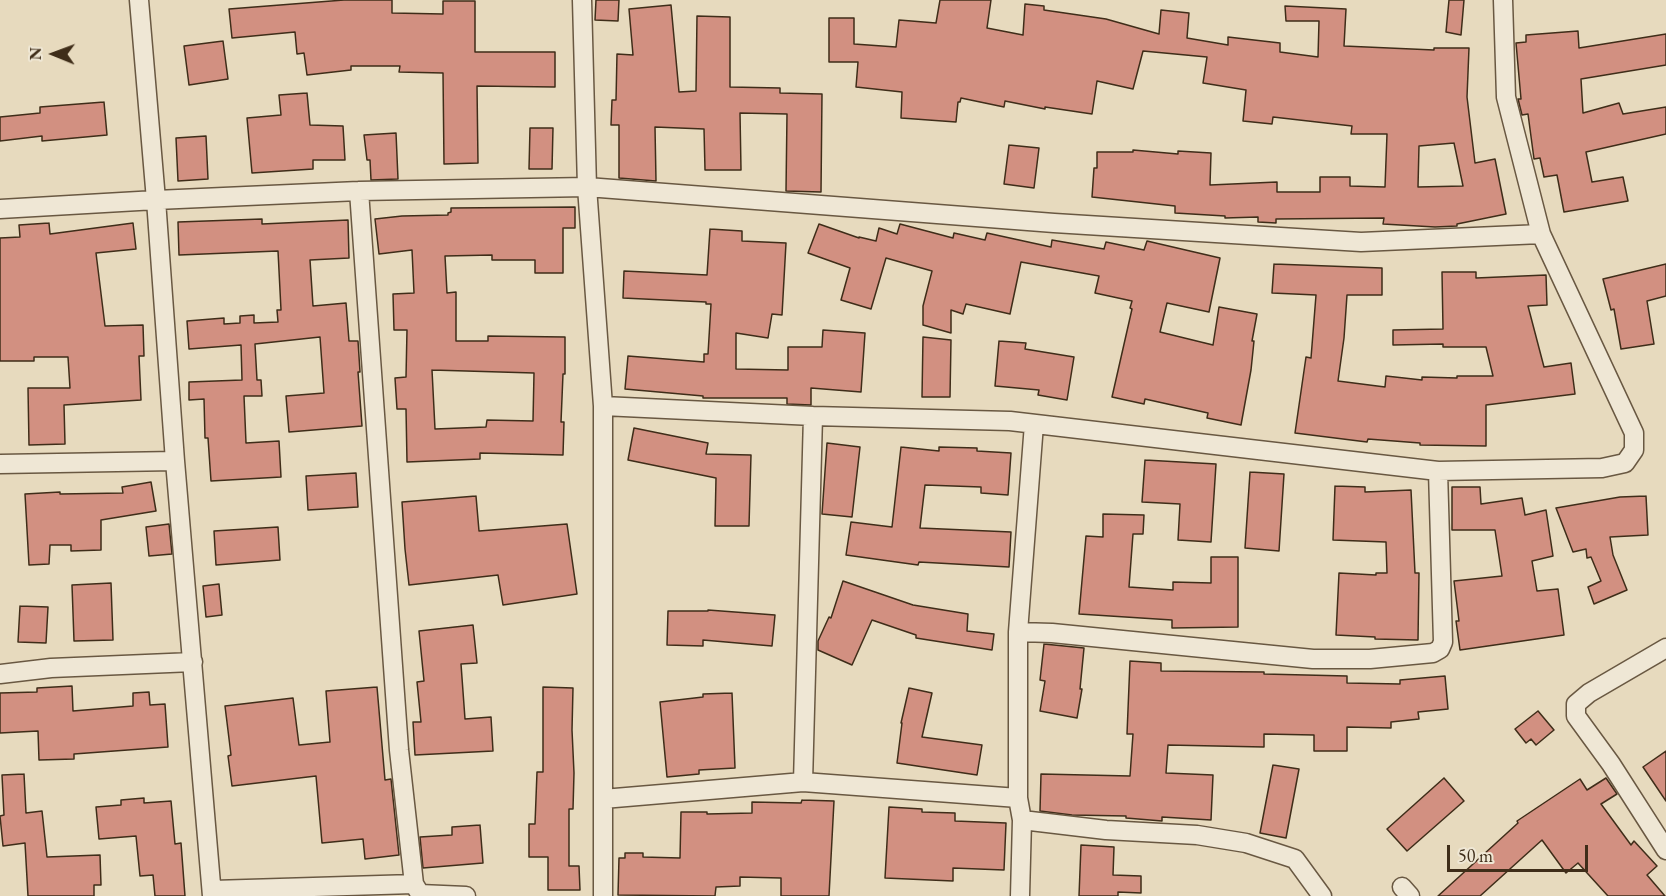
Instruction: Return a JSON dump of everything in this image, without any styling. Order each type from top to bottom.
[{"type":"street","points":[[139,0],[212,893],[418,891],[466,896]]},
{"type":"street","points":[[582,0],[587,187],[603,406],[603,896]]},
{"type":"street","points":[[603,406],[813,416],[1010,421],[1438,471],[1602,468],[1625,463],[1634,450],[1634,433],[1541,234],[1506,97],[1503,0]]},
{"type":"street","points":[[0,209],[359,191],[587,187],[1054,224],[1361,242],[1541,234]]},
{"type":"street","points":[[359,191],[399,750],[418,891]]},
{"type":"street","points":[[803,783],[813,416]]},
{"type":"street","points":[[1020,896],[1022,820],[1018,798],[1018,632],[1034,424]]},
{"type":"street","points":[[0,464],[175,461]]},
{"type":"street","points":[[1018,632],[1052,633],[1313,659],[1370,659],[1433,654],[1440,649],[1443,642],[1438,471]]},
{"type":"street","points":[[1666,648],[1589,693],[1576,704],[1576,716],[1611,764],[1666,850]]},
{"type":"street","points":[[0,674],[51,668],[193,662]]},
{"type":"street","points":[[603,799],[803,783],[1018,798]]},
{"type":"street","points":[[1022,820],[1106,830],[1197,835],[1245,843],[1295,859],[1322,896]]},
{"type":"building","points":[[344,0],[392,0],[392,13],[443,14],[443,1],[475,1],[475,52],[555,52],[555,87],[477,86],[478,163],[444,164],[443,73],[399,72],[400,66],[351,66],[351,70],[307,75],[304,53],[297,54],[295,32],[232,38],[229,9]]},
{"type":"building","points":[[596,0],[619,0],[618,21],[595,20]]},
{"type":"building","points":[[940,0],[991,0],[987,28],[1023,35],[1025,4],[1044,6],[1044,10],[1106,19],[1159,34],[1161,10],[1189,13],[1187,38],[1228,45],[1228,37],[1280,43],[1280,52],[1318,57],[1319,21],[1286,21],[1285,6],[1346,9],[1344,46],[1434,50],[1434,48],[1469,48],[1467,97],[1475,163],[1495,159],[1506,214],[1457,224],[1457,226],[1435,227],[1383,224],[1384,218],[1276,219],[1276,223],[1258,222],[1258,217],[1225,218],[1225,216],[1175,213],[1175,206],[1092,197],[1097,152],[1133,152],[1133,150],[1178,154],[1178,151],[1211,153],[1210,185],[1277,182],[1277,192],[1320,192],[1320,177],[1350,177],[1350,186],[1385,187],[1387,134],[1351,134],[1352,126],[1273,117],[1272,124],[1243,121],[1246,90],[1203,83],[1207,57],[1143,51],[1133,89],[1097,81],[1092,114],[1045,107],[1045,109],[1005,101],[1004,107],[961,98],[958,102],[956,122],[901,118],[902,92],[856,87],[858,62],[829,62],[829,18],[854,18],[854,44],[896,47],[899,20],[936,23]],"holes":[[[1454,143],[1463,186],[1418,187],[1419,146]]]},
{"type":"building","points":[[1449,0],[1464,0],[1461,35],[1446,32]]},
{"type":"building","points":[[671,5],[679,92],[696,91],[697,16],[730,17],[730,87],[780,88],[780,93],[822,94],[821,192],[786,191],[787,114],[740,113],[741,170],[705,170],[704,129],[655,127],[656,181],[619,178],[619,125],[611,125],[612,100],[616,100],[617,54],[633,55],[629,9]]},
{"type":"building","points":[[1578,31],[1579,48],[1666,34],[1666,65],[1581,79],[1583,113],[1619,103],[1623,114],[1666,107],[1666,134],[1586,152],[1592,182],[1623,177],[1628,201],[1564,212],[1557,175],[1544,177],[1540,158],[1534,159],[1528,114],[1522,115],[1518,99],[1521,99],[1516,43],[1526,42],[1526,35]]},
{"type":"building","points":[[223,41],[228,79],[189,85],[184,46]]},
{"type":"building","points":[[307,93],[310,125],[343,126],[345,160],[313,160],[313,169],[252,173],[247,118],[281,115],[279,95]]},
{"type":"building","points":[[104,102],[107,135],[42,141],[42,136],[0,141],[0,117],[40,113],[40,107]]},
{"type":"building","points":[[530,128],[553,128],[552,169],[529,169]]},
{"type":"building","points":[[396,133],[398,179],[371,180],[370,160],[367,160],[364,135]]},
{"type":"building","points":[[206,136],[208,179],[178,181],[176,138]]},
{"type":"building","points":[[1009,145],[1039,148],[1034,188],[1004,184]]},
{"type":"building","points":[[575,207],[575,228],[563,228],[563,273],[535,273],[535,260],[492,260],[492,255],[445,256],[447,293],[456,292],[456,341],[488,341],[488,336],[565,337],[561,422],[564,422],[563,455],[480,453],[480,459],[407,462],[406,409],[397,409],[395,378],[406,377],[407,330],[394,330],[393,294],[414,293],[412,250],[379,254],[375,219],[448,215],[451,208]],"holes":[[[432,370],[534,373],[533,421],[487,420],[486,427],[435,429]]]},
{"type":"building","points":[[262,219],[262,224],[348,220],[349,258],[310,260],[313,306],[346,303],[349,341],[358,341],[362,426],[289,432],[286,396],[324,393],[320,337],[255,344],[257,380],[261,380],[262,396],[244,396],[246,443],[279,441],[281,477],[211,481],[208,438],[205,438],[204,399],[189,400],[189,382],[242,380],[241,345],[189,349],[187,321],[224,318],[224,324],[240,323],[240,316],[254,315],[254,323],[278,322],[277,310],[281,310],[278,251],[179,255],[178,222]]},
{"type":"building","points":[[49,223],[50,234],[133,223],[136,249],[96,253],[105,326],[143,325],[144,356],[139,356],[141,400],[64,405],[65,444],[29,445],[28,388],[70,388],[68,357],[34,357],[34,361],[0,361],[0,238],[20,237],[19,225]]},
{"type":"building","points":[[819,224],[859,238],[876,241],[879,228],[897,234],[900,224],[953,238],[954,233],[985,240],[987,233],[1051,247],[1052,240],[1104,249],[1106,242],[1144,250],[1147,241],[1220,258],[1209,312],[1167,303],[1160,332],[1213,345],[1219,307],[1257,314],[1252,341],[1254,341],[1251,370],[1241,425],[1207,418],[1208,413],[1145,399],[1144,404],[1112,397],[1132,301],[1095,293],[1099,276],[1021,262],[1010,314],[966,304],[963,314],[951,310],[951,333],[923,325],[923,306],[932,271],[886,258],[871,309],[841,300],[850,268],[808,253]]},
{"type":"building","points":[[710,229],[742,231],[742,241],[786,243],[782,315],[772,314],[768,338],[736,333],[736,369],[788,370],[788,347],[822,347],[823,330],[865,333],[861,392],[811,388],[811,405],[787,404],[787,398],[703,398],[703,396],[625,389],[628,356],[704,362],[704,354],[708,354],[711,304],[623,298],[624,271],[707,275]]},
{"type":"building","points":[[1274,264],[1382,268],[1382,295],[1347,295],[1338,381],[1385,387],[1386,376],[1422,380],[1422,377],[1493,376],[1486,347],[1443,347],[1443,344],[1393,345],[1393,330],[1443,329],[1442,272],[1476,272],[1476,278],[1546,275],[1547,305],[1528,306],[1544,367],[1571,363],[1575,394],[1486,405],[1486,446],[1420,445],[1420,443],[1368,439],[1367,442],[1295,433],[1306,357],[1311,358],[1316,295],[1272,293]]},
{"type":"building","points":[[1666,264],[1666,296],[1647,301],[1654,344],[1621,349],[1614,309],[1611,310],[1603,279]]},
{"type":"building","points":[[923,337],[951,340],[950,397],[922,397]]},
{"type":"building","points":[[999,341],[1026,343],[1025,349],[1074,357],[1067,400],[1038,395],[1039,390],[995,386]]},
{"type":"building","points":[[634,428],[708,443],[706,454],[751,455],[749,526],[715,526],[716,478],[628,460]]},
{"type":"building","points":[[827,443],[860,447],[852,517],[822,514]]},
{"type":"building","points":[[901,447],[939,451],[939,447],[977,448],[977,451],[1011,453],[1008,495],[981,493],[981,487],[925,485],[920,528],[1011,532],[1009,567],[919,562],[918,565],[846,555],[851,522],[892,527]]},
{"type":"building","points":[[1145,460],[1216,464],[1211,542],[1178,540],[1180,504],[1142,502]]},
{"type":"building","points":[[1250,472],[1284,474],[1279,551],[1245,548]]},
{"type":"building","points":[[356,473],[358,507],[308,510],[306,476]]},
{"type":"building","points":[[151,482],[156,511],[101,520],[101,550],[71,551],[71,545],[50,545],[49,564],[29,565],[25,494],[123,493],[122,487]]},
{"type":"building","points":[[1335,486],[1365,487],[1365,492],[1411,490],[1415,573],[1419,573],[1418,640],[1336,635],[1339,573],[1376,575],[1376,573],[1387,573],[1386,542],[1333,540]]},
{"type":"building","points":[[1452,487],[1480,487],[1481,504],[1522,498],[1525,515],[1546,510],[1553,556],[1532,561],[1537,591],[1558,589],[1564,635],[1460,650],[1454,581],[1502,576],[1495,530],[1452,530]]},
{"type":"building","points":[[476,496],[479,531],[567,524],[577,594],[503,605],[498,575],[409,585],[402,502]]},
{"type":"building","points":[[1646,496],[1648,535],[1610,537],[1613,555],[1627,590],[1594,604],[1588,587],[1601,581],[1591,557],[1587,558],[1586,549],[1573,552],[1556,508],[1620,497]]},
{"type":"building","points":[[1103,514],[1144,515],[1143,534],[1133,534],[1129,587],[1173,590],[1173,582],[1211,583],[1211,557],[1238,557],[1238,627],[1172,628],[1172,620],[1079,614],[1086,536],[1103,537]]},
{"type":"building","points":[[169,524],[172,554],[149,556],[146,527]]},
{"type":"building","points":[[278,527],[280,560],[216,565],[214,531]]},
{"type":"building","points":[[843,581],[913,605],[968,614],[967,631],[994,634],[992,650],[916,638],[916,635],[872,620],[852,665],[818,650],[818,641],[829,617],[831,618]]},
{"type":"building","points":[[111,583],[113,640],[74,641],[72,585]]},
{"type":"building","points":[[219,584],[222,615],[206,617],[203,586]]},
{"type":"building","points":[[20,606],[48,607],[46,643],[18,642]]},
{"type":"building","points":[[708,610],[775,615],[772,646],[703,640],[703,646],[667,645],[668,611]]},
{"type":"building","points":[[473,625],[477,663],[461,664],[465,719],[491,717],[493,751],[415,755],[413,722],[421,722],[417,682],[424,681],[419,631]]},
{"type":"building","points":[[1044,644],[1084,648],[1080,689],[1082,689],[1077,718],[1040,711],[1045,681],[1040,680]]},
{"type":"building","points":[[1130,661],[1161,663],[1161,671],[1347,676],[1347,683],[1400,684],[1400,680],[1445,676],[1448,709],[1418,712],[1419,719],[1391,722],[1391,728],[1347,727],[1347,751],[1314,751],[1314,735],[1264,734],[1264,747],[1168,745],[1166,773],[1213,775],[1211,820],[1162,817],[1162,821],[1126,818],[1126,816],[1072,815],[1040,811],[1041,774],[1130,776],[1133,734],[1127,734]]},
{"type":"building","points":[[72,686],[73,711],[133,706],[133,693],[149,692],[150,705],[165,704],[168,747],[74,754],[74,759],[39,760],[38,731],[0,733],[0,693],[37,692],[37,688]]},
{"type":"building","points":[[377,687],[385,780],[391,779],[399,855],[365,859],[363,839],[322,843],[316,776],[232,786],[225,706],[293,698],[299,745],[330,742],[326,691]]},
{"type":"building","points":[[543,687],[573,688],[574,773],[573,809],[569,809],[569,866],[579,866],[580,890],[548,890],[548,857],[529,857],[529,824],[535,824],[537,772],[543,772]]},
{"type":"building","points":[[909,688],[932,693],[922,737],[982,745],[977,775],[897,763],[901,723]]},
{"type":"building","points":[[732,693],[735,768],[699,770],[699,774],[667,777],[660,702],[703,697],[703,694]]},
{"type":"building","points":[[1538,711],[1554,730],[1536,745],[1531,739],[1526,743],[1515,729]]},
{"type":"building","points":[[1666,751],[1666,801],[1643,767]]},
{"type":"building","points":[[1273,765],[1299,769],[1286,838],[1260,833]]},
{"type":"building","points":[[24,774],[26,813],[42,811],[47,857],[100,855],[101,885],[94,885],[94,896],[28,896],[25,843],[3,846],[0,816],[4,815],[2,775]]},
{"type":"building","points":[[1444,778],[1464,801],[1407,851],[1387,829]]},
{"type":"building","points":[[1606,778],[1617,794],[1601,804],[1631,845],[1634,841],[1657,866],[1647,875],[1665,896],[1608,896],[1578,863],[1566,873],[1542,840],[1480,896],[1438,896],[1518,823],[1517,821],[1580,779],[1587,790]]},
{"type":"building","points":[[144,798],[144,803],[171,801],[175,844],[181,843],[185,896],[155,896],[153,875],[140,876],[136,836],[99,839],[96,807],[121,805],[121,800]]},
{"type":"building","points":[[802,800],[834,801],[829,896],[781,896],[781,878],[740,877],[740,886],[716,887],[715,896],[618,895],[619,858],[625,858],[625,853],[643,853],[643,857],[680,858],[681,812],[752,813],[752,802],[801,803]]},
{"type":"building","points":[[889,807],[922,809],[922,812],[955,813],[955,821],[1006,823],[1004,870],[953,868],[953,881],[885,878]]},
{"type":"building","points":[[480,825],[483,863],[423,868],[420,837],[452,835],[452,827]]},
{"type":"building","points":[[1081,845],[1114,847],[1113,875],[1141,876],[1141,893],[1118,892],[1118,896],[1079,896]]}]
